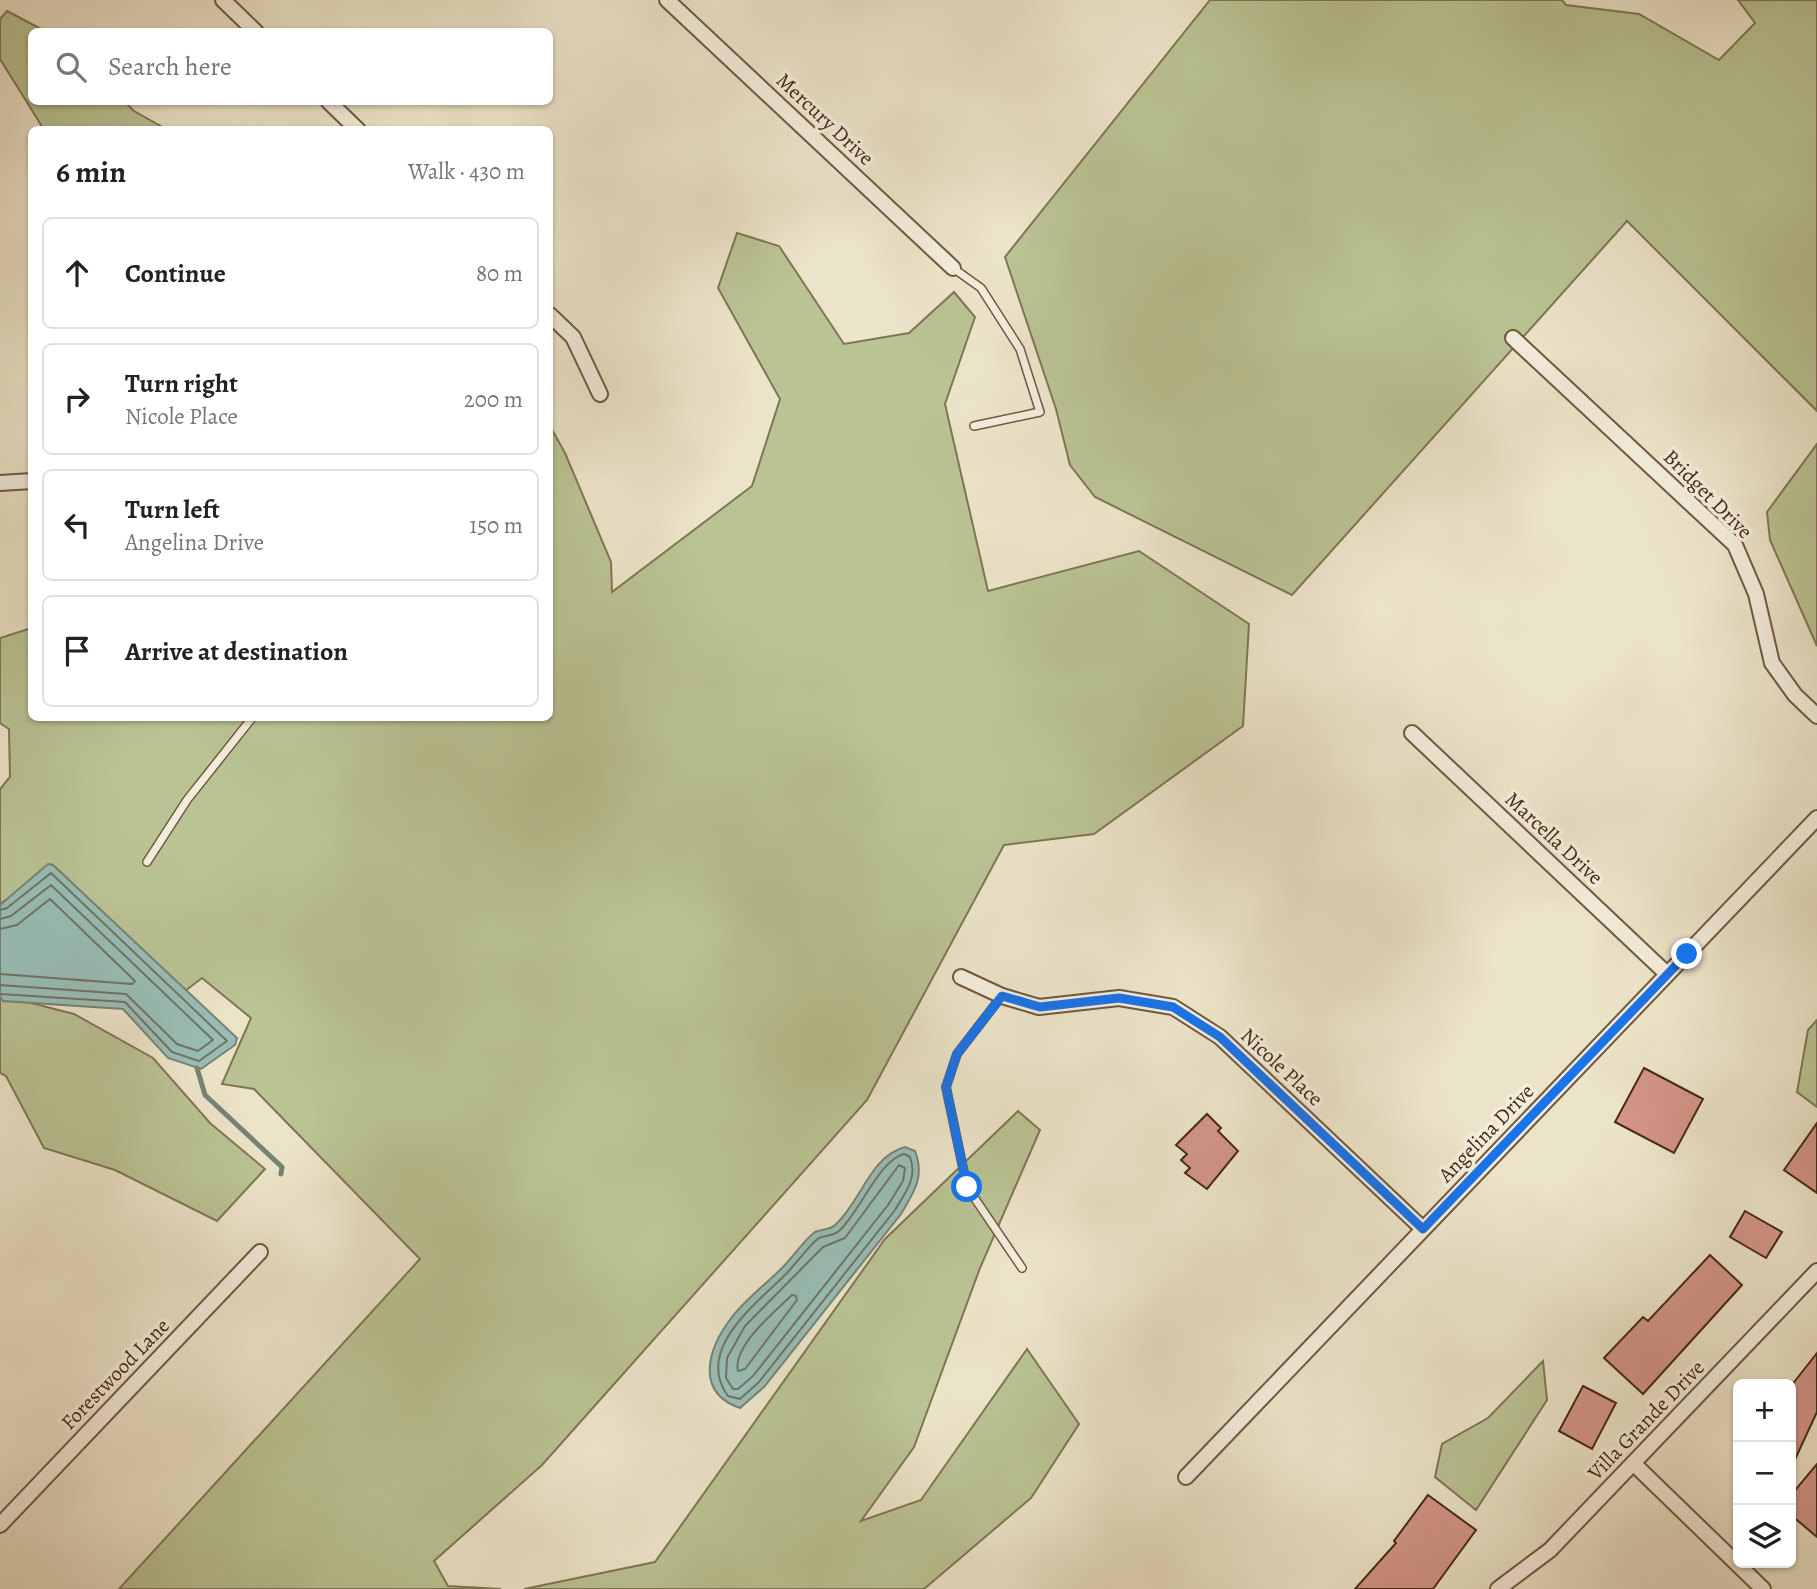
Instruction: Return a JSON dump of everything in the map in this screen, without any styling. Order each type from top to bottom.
[{"type":"street","points":[[223,0],[252,28]]},
{"type":"street","name":"Mercury Drive","points":[[667,0],[953,268]]},
{"type":"street","points":[[332,105],[354,126]]},
{"type":"street","points":[[553,318],[573,337],[600,394]]},
{"type":"street","name":"Bridget Drive","points":[[1513,338],[1735,545],[1756,594],[1772,663],[1795,695],[1817,716]]},
{"type":"street","points":[[0,483],[28,481]]},
{"type":"street","name":"Marcella Drive","points":[[1412,733],[1667,974]]},
{"type":"street","name":"Angelina Drive","points":[[1186,1477],[1817,818]]},
{"type":"street","name":"Nicole Place","points":[[961,977],[1002,996],[1040,1007],[1119,998],[1173,1007],[1220,1037],[1423,1229]]},
{"type":"street","name":"Forestwood Lane","points":[[0,1525],[260,1252]]},
{"type":"street","name":"Villa Grande Drive","points":[[1498,1589],[1550,1550],[1817,1271]]},
{"type":"street","points":[[1634,1464],[1763,1589]]},
{"type":"lane","points":[[953,268],[981,288],[1020,349],[1040,412],[974,426]]},
{"type":"lane","points":[[147,862],[187,800],[250,721]]},
{"type":"lane","points":[[1002,996],[957,1054],[946,1087],[967,1187],[1022,1268]]},
{"type":"green space","points":[[1210,0],[1562,0],[1566,5],[1639,14],[1719,60],[1755,23],[1738,0],[1817,0],[1817,411],[1627,221],[1292,595],[1095,497],[1070,465],[1056,409],[1005,257]]},
{"type":"green space","points":[[7,11],[39,28],[28,28],[28,104],[0,59],[0,19]]},
{"type":"green space","points":[[29,105],[128,105],[161,126],[42,126]]},
{"type":"green space","points":[[737,233],[779,246],[844,344],[909,333],[954,292],[975,317],[945,404],[988,591],[1139,551],[1249,624],[1243,726],[1094,834],[1004,845],[867,1100],[542,1465],[434,1561],[448,1586],[501,1589],[119,1589],[420,1259],[254,1089],[222,1084],[251,1018],[202,978],[185,991],[56,868],[0,904],[0,789],[10,777],[9,729],[0,723],[0,638],[28,629],[28,721],[553,721],[553,431],[565,453],[611,562],[612,592],[752,486],[780,399],[718,288]]},
{"type":"green space","points":[[1817,444],[1817,646],[1770,540],[1767,512]]},
{"type":"green space","points":[[0,995],[74,1014],[153,1058],[210,1123],[265,1169],[217,1221],[115,1170],[44,1148],[6,1076],[0,1073]]},
{"type":"green space","points":[[1817,1020],[1817,1107],[1797,1092],[1808,1030]]},
{"type":"green space","points":[[1018,1111],[1040,1130],[980,1268],[914,1447],[861,1521],[921,1500],[1027,1349],[1079,1424],[1031,1498],[924,1589],[524,1589],[655,1562],[885,1239]]},
{"type":"green space","points":[[1543,1361],[1547,1400],[1476,1510],[1435,1477],[1442,1444],[1488,1418]]},
{"type":"water","points":[[48,864],[53,865],[237,1038],[235,1045],[201,1069],[168,1058],[123,1009],[3,1001],[0,997],[0,905]]},
{"type":"water","points":[[905,1147],[915,1151],[919,1169],[917,1184],[901,1214],[764,1387],[740,1408],[725,1401],[711,1380],[710,1368],[717,1342],[732,1317],[815,1232],[835,1225],[874,1170],[893,1152]]},
{"type":"building","points":[[1644,1068],[1703,1099],[1674,1153],[1615,1122]]},
{"type":"building","points":[[1207,1114],[1221,1128],[1218,1131],[1238,1151],[1207,1189],[1185,1173],[1190,1168],[1181,1160],[1187,1154],[1176,1145]]},
{"type":"building","points":[[1817,1123],[1817,1193],[1784,1170]]},
{"type":"building","points":[[1745,1211],[1782,1232],[1766,1258],[1730,1237]]},
{"type":"building","points":[[1710,1255],[1742,1285],[1643,1394],[1604,1358],[1643,1317],[1648,1321]]},
{"type":"building","points":[[1817,1353],[1817,1412],[1796,1457],[1796,1442],[1796,1380]]},
{"type":"building","points":[[1583,1386],[1616,1403],[1592,1449],[1559,1431]]},
{"type":"building","points":[[1817,1464],[1817,1537],[1796,1519],[1796,1489]]},
{"type":"building","points":[[1428,1495],[1476,1530],[1433,1589],[1355,1589],[1396,1543],[1394,1541]]},
{"type":"waterway","points":[[197,1068],[205,1095],[282,1167],[281,1174]]},
{"type":"route","points":[[967,1187],[946,1087],[949,1071],[957,1054],[1002,996],[1040,1007],[1119,998],[1173,1007],[1220,1037],[1423,1229],[1687,954]]}]
